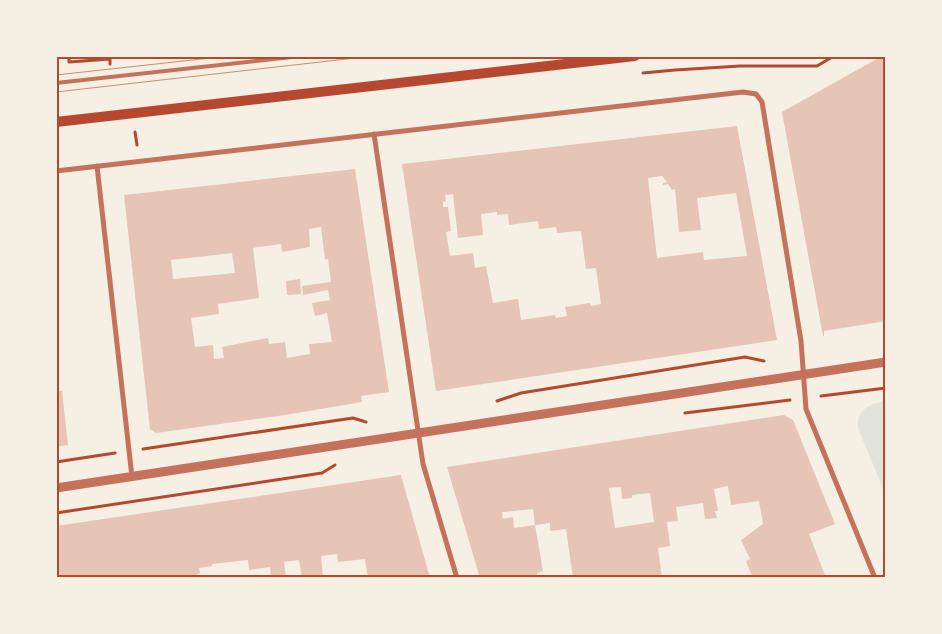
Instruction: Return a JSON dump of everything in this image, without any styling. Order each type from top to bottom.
[{"type":"main road","points":[[56,122],[635,56]]},
{"type":"street","points":[[56,170],[743,92],[756,94],[763,108],[801,341],[806,410],[875,578]]},
{"type":"street","points":[[374,134],[423,464],[457,578]]},
{"type":"street","points":[[97,166],[132,476]]},
{"type":"street","points":[[56,488],[886,362]]},
{"type":"lane","points":[[56,83],[301,56]]},
{"type":"path","points":[[740,66],[817,66],[834,56]]},
{"type":"path","points":[[494,402],[521,393],[745,358],[766,361]]},
{"type":"path","points":[[676,414],[886,388]]},
{"type":"path","points":[[56,462],[353,418],[374,424]]},
{"type":"path","points":[[56,513],[322,473],[341,462]]},
{"type":"shaded area","points":[[886,401],[886,496],[858,428],[858,422],[859,416],[865,408]]},
{"type":"building","points":[[882,56],[886,56],[886,321],[824,331],[823,336],[782,112]]},
{"type":"building","points":[[737,126],[777,340],[436,391],[402,164]],"holes":[[[662,176],[667,182],[663,183],[663,185],[668,184],[672,190],[675,189],[679,232],[701,230],[697,198],[736,193],[747,256],[704,260],[703,252],[657,258],[648,178]],[[453,194],[458,238],[483,235],[481,214],[497,212],[497,215],[508,214],[509,225],[538,221],[539,229],[556,227],[557,233],[581,231],[586,269],[596,268],[601,304],[591,306],[590,303],[565,307],[567,316],[556,318],[555,315],[521,320],[518,299],[493,303],[486,266],[475,268],[473,253],[450,256],[446,232],[451,231],[448,207],[443,207],[443,202],[446,201],[445,195]]]},
{"type":"building","points":[[355,169],[389,392],[361,396],[362,402],[285,415],[156,433],[150,429],[124,195]],"holes":[[[321,227],[325,259],[328,259],[331,282],[302,286],[303,295],[328,290],[330,300],[312,303],[315,316],[327,313],[332,342],[309,344],[310,354],[287,358],[285,342],[269,344],[268,338],[222,347],[224,358],[214,359],[213,345],[195,347],[191,318],[219,314],[218,304],[259,298],[253,248],[281,244],[282,252],[310,247],[309,229]],[[232,253],[235,273],[173,279],[171,260]]]},
{"type":"building","points":[[300,279],[301,294],[287,295],[286,281]]},
{"type":"building","points":[[56,391],[62,391],[68,445],[56,447]]},
{"type":"building","points":[[784,415],[793,420],[835,524],[809,534],[826,578],[753,578],[746,561],[750,559],[741,540],[763,524],[759,501],[731,505],[728,486],[714,489],[718,511],[715,511],[717,518],[705,519],[703,503],[676,507],[678,521],[667,522],[670,546],[658,548],[662,578],[573,578],[566,529],[550,531],[550,523],[535,525],[543,571],[537,573],[538,578],[480,578],[447,467]],"holes":[[[621,487],[622,499],[632,498],[632,495],[650,493],[654,522],[615,528],[609,488]],[[533,509],[535,525],[514,528],[513,517],[503,519],[502,512]]]},
{"type":"building","points":[[401,475],[430,578],[368,578],[365,559],[338,562],[337,554],[321,556],[323,578],[302,578],[299,560],[284,562],[286,578],[271,578],[270,567],[249,570],[248,560],[212,564],[212,566],[199,568],[200,573],[192,577],[56,578],[56,526]]},
{"type":"tram line","points":[[56,75],[229,56]]},
{"type":"tram line","points":[[56,92],[373,56]]}]
